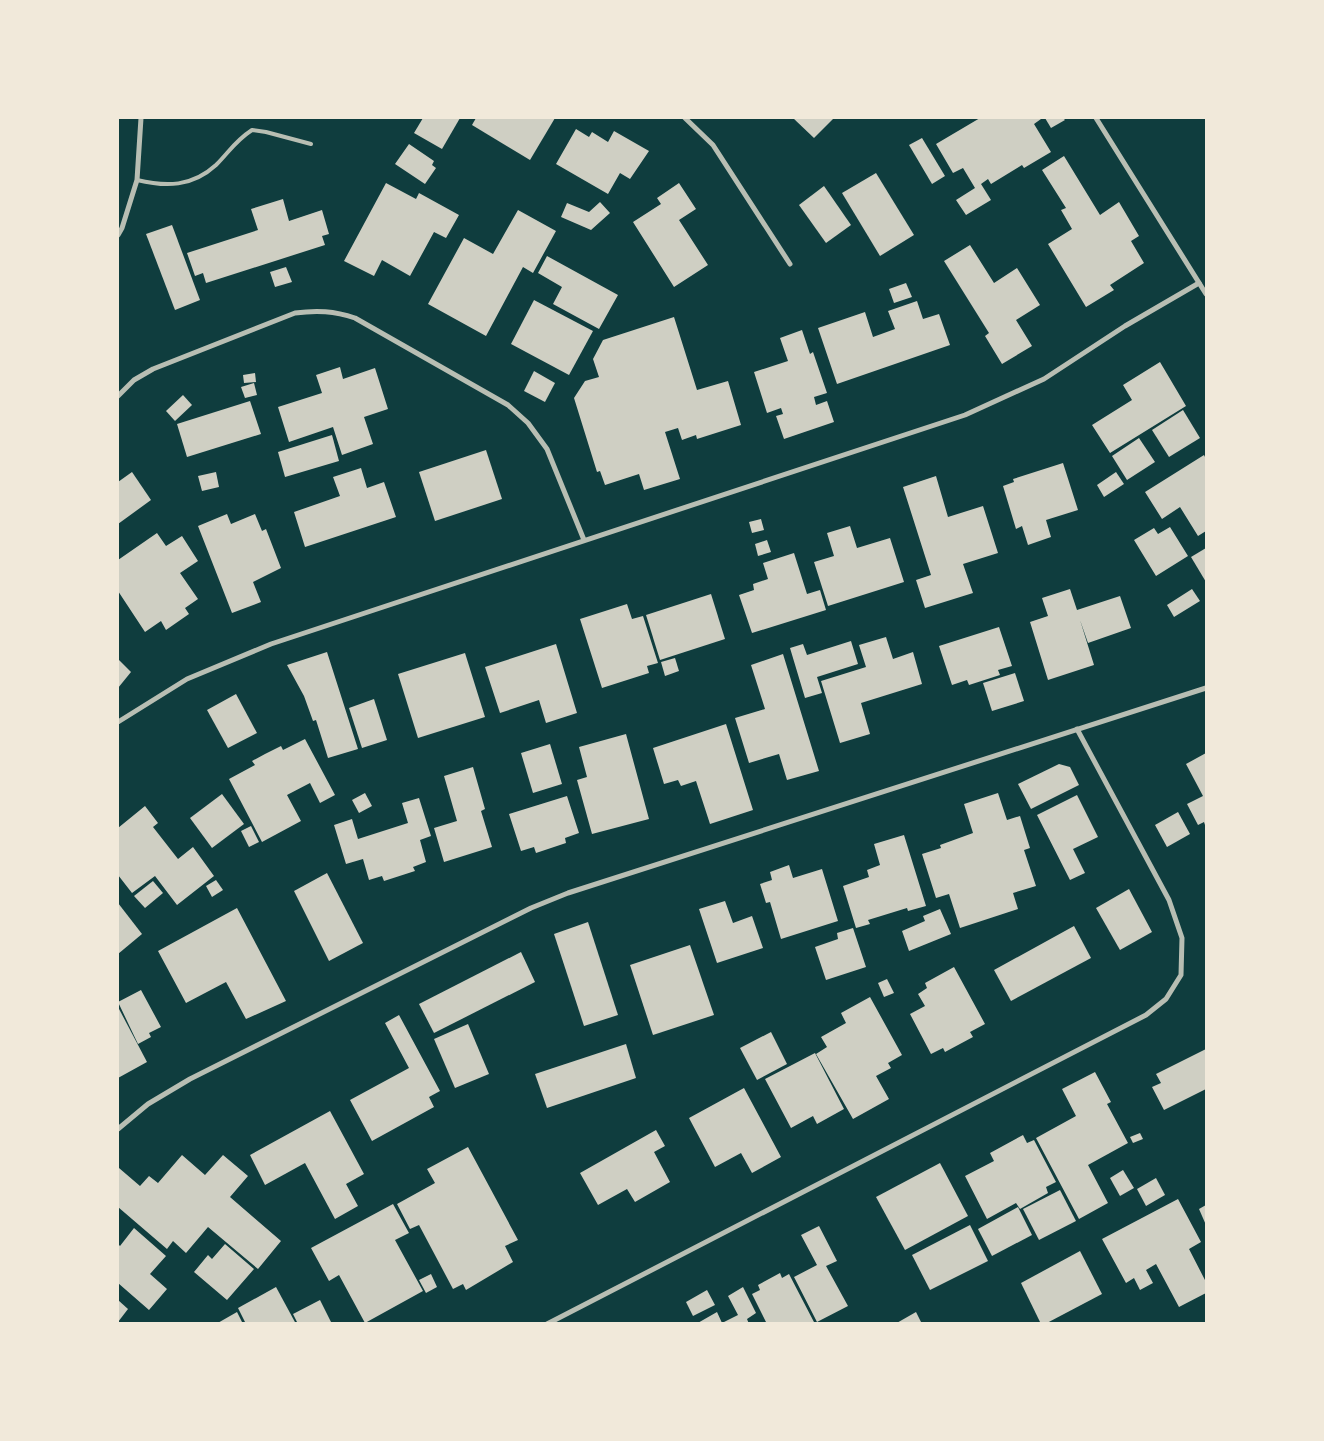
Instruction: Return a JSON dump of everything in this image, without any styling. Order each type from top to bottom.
[{"type":"street","points":[[118,235],[137,180],[141,118]]},
{"type":"street","points":[[686,118],[713,146],[790,264]]},
{"type":"street","points":[[1096,118],[1206,294]]},
{"type":"street","points":[[118,722],[187,678],[271,644],[966,415],[1044,379],[1125,326],[1199,283]]},
{"type":"street","points":[[118,396],[134,380],[153,369],[295,313],[316,310],[355,318],[508,405],[528,422],[547,449],[584,540]]},
{"type":"street","points":[[118,1129],[148,1104],[190,1079],[531,908],[577,890],[1206,688]]},
{"type":"street","points":[[547,1324],[1146,1015],[1166,999],[1181,975],[1182,938],[1168,900],[1077,729]]},
{"type":"lane","points":[[137,180],[173,186],[192,180],[216,165],[232,144],[252,130],[311,144]]},
{"type":"building","points":[[423,118],[460,118],[442,149],[414,133]]},
{"type":"building","points":[[476,118],[555,118],[530,160],[472,125]]},
{"type":"building","points":[[793,118],[834,118],[814,138]]},
{"type":"building","points":[[980,118],[1040,118],[1034,124],[1051,152],[1024,168],[1022,165],[991,184],[988,179],[981,184],[991,200],[966,215],[956,200],[975,188],[963,168],[953,173],[936,144]]},
{"type":"building","points":[[1045,118],[1063,118],[1065,120],[1051,128]]},
{"type":"building","points":[[576,129],[589,137],[592,132],[608,142],[614,131],[649,151],[630,179],[620,173],[608,194],[556,164]]},
{"type":"building","points":[[922,138],[945,176],[932,184],[909,145]]},
{"type":"building","points":[[409,144],[434,161],[432,165],[436,168],[425,184],[395,164]]},
{"type":"building","points":[[1064,156],[1100,215],[1119,202],[1139,236],[1131,241],[1144,263],[1110,285],[1114,290],[1086,307],[1048,244],[1072,229],[1061,210],[1066,208],[1042,170]]},
{"type":"building","points":[[876,173],[914,235],[880,256],[842,193]]},
{"type":"building","points":[[386,183],[416,199],[419,193],[459,215],[446,238],[434,232],[410,276],[382,260],[374,276],[344,261]]},
{"type":"building","points":[[679,183],[696,209],[679,220],[708,265],[674,287],[633,222],[661,204],[657,198]]},
{"type":"building","points":[[824,186],[851,225],[826,243],[799,205]]},
{"type":"building","points":[[283,199],[289,221],[322,210],[329,234],[322,236],[325,245],[206,283],[203,273],[195,276],[187,253],[258,230],[251,209]]},
{"type":"building","points":[[600,202],[610,213],[591,230],[561,217],[567,203],[589,212]]},
{"type":"building","points":[[518,210],[556,231],[533,273],[523,267],[486,336],[428,304],[464,238],[493,254]]},
{"type":"building","points":[[172,225],[200,300],[175,310],[146,234]]},
{"type":"building","points":[[970,245],[994,283],[1017,268],[1040,305],[1016,320],[1032,346],[1002,364],[985,336],[989,333],[944,261]]},
{"type":"building","points":[[547,256],[618,295],[599,329],[553,304],[562,287],[538,273]]},
{"type":"building","points":[[286,267],[292,282],[275,287],[270,272]]},
{"type":"building","points":[[906,283],[912,297],[894,303],[889,289]]},
{"type":"building","points":[[534,300],[593,331],[569,375],[511,344]]},
{"type":"building","points":[[917,301],[923,319],[939,314],[950,345],[837,384],[818,328],[865,312],[873,337],[895,329],[888,311]]},
{"type":"building","points":[[674,317],[697,390],[728,381],[741,425],[697,439],[696,435],[682,440],[678,428],[665,432],[680,479],[644,490],[639,474],[605,485],[600,471],[597,472],[574,398],[585,381],[599,377],[593,359],[603,340]]},
{"type":"building","points":[[802,330],[810,354],[813,352],[827,393],[814,397],[816,405],[827,401],[834,422],[784,439],[776,416],[783,414],[781,408],[767,413],[754,372],[788,361],[780,338]]},
{"type":"building","points":[[1160,362],[1186,406],[1110,453],[1092,425],[1132,400],[1123,385]]},
{"type":"building","points":[[340,367],[343,379],[375,368],[388,409],[364,417],[373,444],[342,455],[333,427],[289,442],[278,407],[322,393],[316,375]]},
{"type":"building","points":[[534,371],[555,383],[545,402],[524,391]]},
{"type":"building","points":[[255,373],[256,382],[244,383],[243,375]]},
{"type":"building","points":[[254,383],[257,395],[245,398],[241,387]]},
{"type":"building","points":[[183,395],[192,405],[175,421],[166,411]]},
{"type":"building","points":[[250,401],[261,434],[187,457],[177,424]]},
{"type":"building","points":[[1183,410],[1200,438],[1169,457],[1152,430]]},
{"type":"building","points":[[332,435],[339,461],[285,477],[278,452]]},
{"type":"building","points":[[1139,438],[1155,462],[1127,480],[1112,456]]},
{"type":"building","points":[[486,450],[502,499],[435,521],[419,472]]},
{"type":"building","points":[[1204,455],[1206,459],[1206,531],[1198,536],[1180,507],[1162,519],[1145,492]]},
{"type":"building","points":[[1063,463],[1078,510],[1046,520],[1051,537],[1028,545],[1022,526],[1016,529],[1003,486],[1014,482],[1013,479]]},
{"type":"building","points":[[361,468],[367,488],[384,482],[396,517],[305,547],[294,512],[340,496],[333,477]]},
{"type":"building","points":[[132,472],[151,500],[118,524],[118,482]]},
{"type":"building","points":[[216,472],[219,487],[202,491],[198,476]]},
{"type":"building","points":[[1116,472],[1124,484],[1104,497],[1097,485]]},
{"type":"building","points":[[936,476],[948,517],[983,506],[998,553],[963,564],[973,593],[925,608],[916,580],[931,575],[903,487]]},
{"type":"building","points":[[227,514],[231,524],[255,514],[262,531],[266,529],[281,568],[253,582],[261,602],[232,613],[198,526]]},
{"type":"building","points":[[761,519],[764,530],[752,533],[749,522]]},
{"type":"building","points":[[850,526],[857,548],[890,538],[904,582],[828,606],[814,562],[834,556],[827,533]]},
{"type":"building","points":[[1170,527],[1188,556],[1156,576],[1134,540],[1154,528],[1158,534]]},
{"type":"building","points":[[157,533],[166,546],[182,536],[198,561],[180,573],[198,599],[185,608],[189,614],[166,630],[161,621],[145,632],[118,591],[118,560]]},
{"type":"building","points":[[767,540],[771,552],[758,556],[755,544]]},
{"type":"building","points":[[1206,548],[1206,582],[1191,557]]},
{"type":"building","points":[[794,553],[807,594],[820,590],[826,610],[752,633],[739,595],[754,590],[753,584],[768,579],[763,563]]},
{"type":"building","points":[[1070,589],[1077,610],[1120,596],[1131,628],[1088,643],[1080,620],[1094,665],[1048,680],[1030,622],[1048,616],[1042,598]]},
{"type":"building","points":[[1192,589],[1200,601],[1174,617],[1167,605]]},
{"type":"building","points":[[711,594],[725,639],[660,660],[646,615]]},
{"type":"building","points":[[627,604],[632,619],[643,616],[658,663],[647,666],[649,673],[602,688],[580,619]]},
{"type":"building","points":[[999,627],[1012,666],[998,670],[1000,675],[969,685],[967,680],[952,685],[939,646]]},
{"type":"building","points":[[886,637],[893,659],[913,652],[922,684],[861,703],[870,734],[840,743],[821,681],[866,667],[859,645]]},
{"type":"building","points":[[851,641],[858,664],[817,677],[822,693],[805,698],[790,648],[803,644],[807,655]]},
{"type":"building","points":[[556,644],[577,713],[546,723],[539,700],[500,713],[485,667]]},
{"type":"building","points":[[327,652],[358,749],[328,758],[316,720],[313,721],[304,696],[287,665]]},
{"type":"building","points":[[465,653],[485,717],[418,738],[398,674]]},
{"type":"building","points":[[783,654],[819,771],[787,780],[779,754],[749,763],[735,718],[765,709],[751,665]]},
{"type":"building","points":[[675,658],[679,671],[665,676],[661,662]]},
{"type":"building","points":[[118,659],[131,672],[118,688]]},
{"type":"building","points":[[1015,673],[1024,701],[992,711],[983,683]]},
{"type":"building","points":[[236,694],[257,733],[228,748],[207,710]]},
{"type":"building","points":[[374,699],[387,740],[362,748],[349,708]]},
{"type":"building","points":[[726,724],[753,810],[710,824],[696,781],[681,786],[678,780],[664,784],[653,748]]},
{"type":"building","points":[[626,734],[649,819],[592,834],[577,780],[587,777],[579,747]]},
{"type":"building","points":[[305,739],[335,795],[320,803],[310,783],[287,795],[301,821],[262,842],[229,779],[255,765],[252,761],[265,754],[281,746],[283,750]]},
{"type":"building","points":[[550,744],[562,784],[533,793],[521,753]]},
{"type":"building","points":[[1206,753],[1206,828],[1204,822],[1198,825],[1187,804],[1203,796],[1186,764]]},
{"type":"building","points":[[1059,764],[1070,767],[1079,785],[1031,809],[1018,784]]},
{"type":"building","points":[[473,767],[485,809],[481,811],[492,847],[444,862],[434,828],[457,821],[444,776]]},
{"type":"building","points":[[365,793],[372,806],[359,813],[352,800]]},
{"type":"building","points":[[998,793],[1007,820],[1020,816],[1030,848],[1024,850],[1036,886],[1013,893],[1018,909],[960,928],[949,894],[936,898],[922,854],[941,848],[940,845],[973,833],[964,804]]},
{"type":"building","points":[[222,794],[244,824],[212,848],[190,818]]},
{"type":"building","points":[[1077,795],[1098,837],[1073,849],[1085,873],[1070,880],[1037,815]]},
{"type":"building","points":[[567,796],[579,833],[565,838],[566,843],[536,853],[534,847],[521,851],[509,814]]},
{"type":"building","points":[[419,798],[431,836],[420,840],[426,862],[413,867],[415,871],[384,881],[382,876],[369,880],[363,859],[346,864],[334,825],[352,819],[358,839],[408,823],[402,803]]},
{"type":"building","points":[[145,806],[158,823],[153,827],[178,859],[193,847],[214,876],[177,905],[155,876],[132,893],[118,875],[118,828]]},
{"type":"building","points":[[1178,812],[1190,834],[1167,847],[1155,825]]},
{"type":"building","points":[[251,826],[259,842],[249,847],[241,831]]},
{"type":"building","points":[[904,835],[926,906],[908,911],[907,908],[868,920],[870,924],[856,928],[843,886],[869,877],[867,870],[880,865],[874,844]]},
{"type":"building","points":[[789,865],[793,878],[822,869],[838,921],[781,939],[770,902],[766,903],[760,884],[772,880],[770,872]]},
{"type":"building","points":[[327,873],[363,943],[329,961],[294,891]]},
{"type":"building","points":[[216,880],[223,890],[212,897],[206,886]]},
{"type":"building","points":[[153,881],[163,893],[145,908],[134,896]]},
{"type":"building","points":[[1129,889],[1152,932],[1120,950],[1096,908]]},
{"type":"building","points":[[725,901],[733,923],[752,916],[763,948],[717,963],[699,909]]},
{"type":"building","points":[[118,903],[142,934],[118,954]]},
{"type":"building","points":[[237,908],[286,1001],[246,1019],[226,982],[186,1003],[158,951]]},
{"type":"building","points":[[940,909],[951,934],[909,951],[902,931],[925,921],[923,916]]},
{"type":"building","points":[[588,922],[618,1015],[584,1026],[554,934]]},
{"type":"building","points":[[1074,926],[1091,958],[1011,1001],[994,970]]},
{"type":"building","points":[[853,928],[866,967],[826,980],[815,947],[838,939],[837,933]]},
{"type":"building","points":[[690,945],[714,1015],[653,1035],[630,965]]},
{"type":"building","points":[[521,952],[535,982],[434,1033],[419,1004]]},
{"type":"building","points":[[954,967],[985,1024],[970,1032],[973,1037],[945,1052],[943,1048],[931,1054],[910,1014],[925,1006],[918,994],[927,988],[925,983]]},
{"type":"building","points":[[887,979],[894,993],[884,997],[878,983]]},
{"type":"building","points":[[141,990],[161,1027],[149,1033],[151,1037],[138,1044],[118,1002]]},
{"type":"building","points":[[870,997],[902,1055],[888,1063],[891,1068],[876,1076],[889,1099],[853,1119],[816,1054],[827,1047],[821,1037],[846,1023],[841,1013]]},
{"type":"building","points":[[118,1007],[147,1062],[118,1078]]},
{"type":"building","points":[[399,1015],[440,1091],[429,1097],[434,1107],[372,1141],[350,1100],[409,1068],[385,1023]]},
{"type":"building","points":[[468,1024],[489,1074],[455,1088],[434,1039]]},
{"type":"building","points":[[771,1032],[787,1064],[757,1080],[740,1048]]},
{"type":"building","points":[[626,1044],[636,1078],[547,1108],[535,1074]]},
{"type":"building","points":[[1206,1049],[1206,1089],[1164,1110],[1152,1087],[1161,1083],[1156,1074]]},
{"type":"building","points":[[815,1053],[844,1109],[817,1124],[813,1116],[791,1128],[765,1079]]},
{"type":"building","points":[[1095,1072],[1111,1102],[1107,1104],[1128,1143],[1088,1165],[1108,1203],[1079,1219],[1036,1138],[1076,1116],[1062,1089]]},
{"type":"building","points":[[744,1088],[781,1157],[752,1173],[741,1153],[715,1167],[689,1118]]},
{"type":"building","points":[[330,1111],[364,1174],[346,1184],[358,1206],[335,1219],[305,1163],[265,1185],[250,1155]]},
{"type":"building","points":[[656,1130],[665,1146],[654,1152],[670,1182],[635,1202],[627,1189],[598,1205],[580,1173]]},
{"type":"building","points":[[1140,1133],[1143,1139],[1133,1143],[1130,1137]]},
{"type":"building","points":[[1023,1135],[1027,1143],[1034,1140],[1056,1182],[1046,1187],[1048,1193],[1020,1209],[1016,1203],[987,1219],[965,1176],[994,1161],[990,1153]]},
{"type":"building","points":[[468,1147],[518,1240],[505,1246],[513,1262],[466,1290],[463,1284],[453,1289],[419,1225],[410,1229],[397,1204],[435,1183],[427,1169]]},
{"type":"building","points":[[182,1155],[205,1175],[223,1155],[248,1176],[230,1197],[281,1241],[258,1269],[208,1227],[186,1253],[173,1241],[167,1249],[118,1207],[119,1168],[140,1186],[149,1176],[158,1183]]},
{"type":"building","points":[[940,1163],[968,1216],[905,1250],[876,1197]]},
{"type":"building","points":[[1123,1170],[1134,1188],[1120,1196],[1110,1178]]},
{"type":"building","points":[[1156,1178],[1165,1195],[1146,1206],[1137,1189]]},
{"type":"building","points":[[1060,1190],[1076,1221],[1039,1240],[1023,1209]]},
{"type":"building","points":[[1178,1199],[1201,1242],[1189,1249],[1206,1282],[1206,1293],[1179,1307],[1156,1264],[1146,1270],[1153,1283],[1140,1290],[1134,1278],[1126,1283],[1102,1239]]},
{"type":"building","points":[[393,1204],[409,1233],[395,1240],[423,1291],[365,1323],[339,1275],[329,1281],[311,1248]]},
{"type":"building","points":[[1206,1205],[1206,1225],[1199,1209]]},
{"type":"building","points":[[1018,1207],[1032,1235],[992,1256],[978,1229]]},
{"type":"building","points":[[970,1225],[988,1261],[930,1290],[912,1255]]},
{"type":"building","points":[[819,1226],[837,1261],[826,1266],[848,1306],[817,1322],[794,1277],[817,1265],[801,1235]]},
{"type":"building","points":[[134,1228],[166,1256],[150,1274],[167,1289],[149,1310],[118,1283],[118,1244],[120,1246]]},
{"type":"building","points":[[225,1244],[254,1269],[227,1300],[194,1272],[208,1255],[212,1259]]},
{"type":"building","points":[[1080,1251],[1102,1294],[1045,1324],[1041,1324],[1021,1283]]},
{"type":"building","points":[[780,1273],[782,1278],[789,1274],[815,1324],[767,1324],[752,1294],[760,1290],[758,1285]]},
{"type":"building","points":[[431,1274],[437,1287],[426,1293],[419,1280]]},
{"type":"building","points":[[276,1287],[296,1324],[246,1324],[238,1308]]},
{"type":"building","points":[[743,1287],[756,1313],[747,1319],[749,1324],[696,1324],[717,1312],[722,1323],[738,1315],[728,1296]]},
{"type":"building","points":[[707,1290],[715,1305],[693,1316],[686,1302]]},
{"type":"building","points":[[118,1300],[128,1309],[118,1322]]},
{"type":"building","points":[[320,1300],[332,1324],[298,1324],[293,1314]]},
{"type":"building","points":[[237,1312],[243,1324],[216,1324]]},
{"type":"building","points":[[916,1312],[922,1324],[895,1324]]}]
